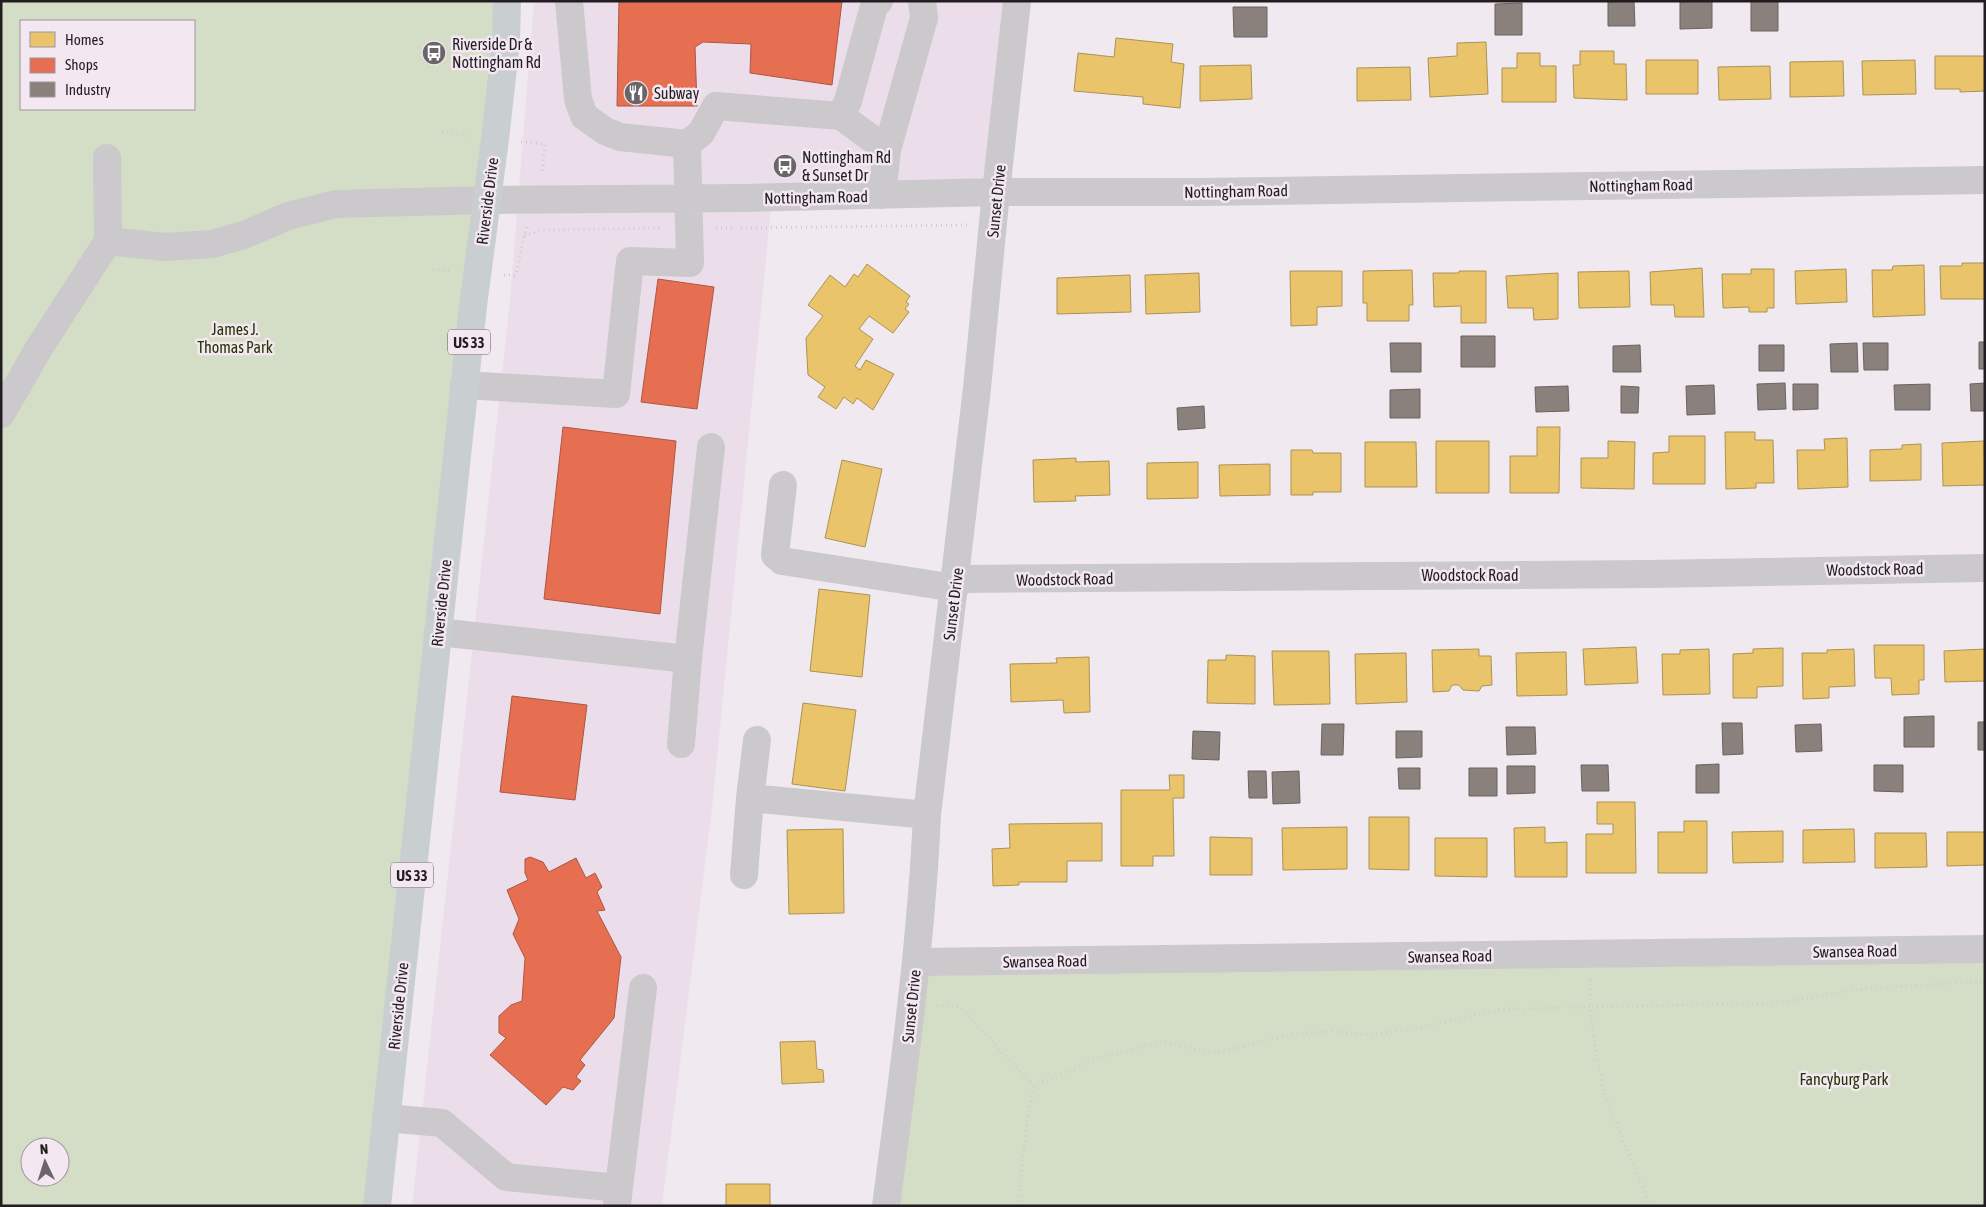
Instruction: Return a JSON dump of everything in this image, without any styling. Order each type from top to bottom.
[{"type":"main road","name":"Riverside Drive","points":[[377,1206],[464,385],[506,41],[507,1]]},
{"type":"street","points":[[569,1],[578,98],[584,116],[605,130],[620,137],[687,144],[702,133],[716,106],[841,116],[887,150]]},
{"type":"street","points":[[841,116],[848,101],[874,6],[879,1]]},
{"type":"street","points":[[882,195],[887,150],[924,18],[922,1]]},
{"type":"street","name":"Sunset Drive","points":[[886,1206],[916,962],[925,871],[927,815],[977,388],[1017,1]]},
{"type":"street","points":[[464,385],[616,394],[630,261],[690,263],[687,144]]},
{"type":"street","points":[[1,414],[39,348],[108,240],[107,158]]},
{"type":"street","name":"Nottingham Road","points":[[108,240],[164,247],[212,244],[244,235],[288,216],[336,204],[996,192],[1219,191],[1985,180]]},
{"type":"street","points":[[681,744],[688,659],[711,447]]},
{"type":"street","name":"Woodstock Road","points":[[783,484],[775,555],[782,561],[955,584],[1985,568]]},
{"type":"street","points":[[438,632],[688,659]]},
{"type":"street","points":[[744,875],[757,740]]},
{"type":"street","points":[[750,798],[927,815]]},
{"type":"street","name":"Swansea Road","points":[[916,962],[1985,949]]},
{"type":"street","points":[[386,1118],[442,1123],[506,1177],[618,1197],[643,988]]},
{"type":"path","points":[[1590,970],[1590,1008],[1597,1059],[1605,1096],[1650,1206]]},
{"type":"path","points":[[1034,1086],[1092,1060],[1160,1042],[1216,1054],[1292,1034],[1332,1031],[1368,1035],[1413,1029],[1502,1009],[1770,1003],[1812,998],[1851,990],[1985,981]]},
{"type":"path","points":[[936,1005],[960,1007],[1034,1086]]},
{"type":"path","points":[[1018,1206],[1027,1118],[1034,1086]]},
{"type":"shaded area","points":[[534,1],[1017,1],[996,192],[772,198],[712,809],[662,1206],[412,1206],[510,300]]},
{"type":"green space","name":"James J. Thomas Park","points":[[1,1],[507,1],[377,1206],[1,1206]]},
{"type":"green space","name":"Fancyburg Park","points":[[1985,949],[1985,1206],[886,1206],[916,962]]},
{"type":"building: Homes","points":[[1116,38],[1173,44],[1171,62],[1184,64],[1180,108],[1143,104],[1143,97],[1074,91],[1078,53],[1114,57]]},
{"type":"building: Homes","points":[[1486,42],[1488,94],[1430,97],[1428,58],[1457,56],[1457,43]]},
{"type":"building: Homes","points":[[1580,51],[1614,51],[1614,64],[1626,64],[1627,100],[1574,98],[1573,65],[1580,65]]},
{"type":"building: Homes","points":[[1517,53],[1540,53],[1540,66],[1556,66],[1556,102],[1502,102],[1502,68],[1517,68]]},
{"type":"building: Homes","points":[[1935,56],[1985,56],[1985,91],[1960,92],[1960,89],[1935,89]]},
{"type":"building: Homes","points":[[1646,60],[1698,60],[1698,94],[1646,94]]},
{"type":"building: Homes","points":[[1915,60],[1916,94],[1863,95],[1862,61]]},
{"type":"building: Homes","points":[[1843,61],[1844,96],[1790,97],[1790,62]]},
{"type":"building: Homes","points":[[1251,65],[1252,99],[1200,101],[1200,66]]},
{"type":"building: Homes","points":[[1770,66],[1771,99],[1719,100],[1718,67]]},
{"type":"building: Homes","points":[[1410,67],[1411,100],[1357,101],[1357,68]]},
{"type":"building: Homes","points":[[1962,263],[1985,263],[1985,299],[1941,299],[1940,266],[1962,266]]},
{"type":"building: Homes","points":[[867,264],[910,296],[906,302],[909,304],[905,309],[909,312],[893,333],[869,316],[859,329],[873,339],[855,366],[860,370],[866,360],[894,374],[873,410],[857,398],[853,404],[844,397],[836,409],[818,397],[825,387],[808,375],[806,338],[823,316],[808,305],[830,275],[845,287],[854,274],[858,277]]},
{"type":"building: Homes","points":[[1924,265],[1925,315],[1873,317],[1872,270],[1892,270],[1893,266]]},
{"type":"building: Homes","points":[[1702,268],[1704,317],[1675,317],[1674,305],[1651,305],[1650,272]]},
{"type":"building: Homes","points":[[1751,269],[1774,269],[1774,308],[1767,308],[1767,312],[1749,312],[1749,307],[1723,308],[1722,274],[1751,274]]},
{"type":"building: Homes","points":[[1846,269],[1847,302],[1796,304],[1795,271]]},
{"type":"building: Homes","points":[[1412,270],[1413,305],[1409,305],[1409,321],[1367,321],[1367,303],[1363,303],[1363,271]]},
{"type":"building: Homes","points":[[1290,271],[1342,271],[1342,306],[1317,307],[1317,325],[1291,326]]},
{"type":"building: Homes","points":[[1459,271],[1486,271],[1486,323],[1461,323],[1461,306],[1434,307],[1433,273],[1459,273]]},
{"type":"building: Homes","points":[[1629,271],[1630,307],[1579,308],[1578,272]]},
{"type":"building: Homes","points":[[1199,273],[1200,312],[1146,314],[1145,275]]},
{"type":"building: Homes","points":[[1558,273],[1558,319],[1534,320],[1533,308],[1508,308],[1506,276]]},
{"type":"building: Homes","points":[[1130,275],[1131,312],[1057,314],[1057,278]]},
{"type":"building: Homes","points":[[1537,427],[1560,427],[1559,493],[1510,493],[1510,456],[1537,456]]},
{"type":"building: Homes","points":[[1725,432],[1755,432],[1755,440],[1773,440],[1774,483],[1756,483],[1756,488],[1726,489]]},
{"type":"building: Homes","points":[[1669,436],[1705,436],[1705,484],[1653,484],[1653,453],[1669,452]]},
{"type":"building: Homes","points":[[1847,438],[1848,487],[1798,489],[1797,450],[1825,450],[1824,439]]},
{"type":"building: Homes","points":[[1436,441],[1489,441],[1489,493],[1436,493]]},
{"type":"building: Homes","points":[[1608,441],[1635,442],[1634,489],[1581,488],[1581,458],[1608,458]]},
{"type":"building: Homes","points":[[1984,441],[1985,485],[1943,486],[1942,443]]},
{"type":"building: Homes","points":[[1365,442],[1416,442],[1417,487],[1365,487]]},
{"type":"building: Homes","points":[[1921,444],[1921,480],[1870,481],[1870,450],[1902,449],[1902,445]]},
{"type":"building: Homes","points":[[1291,450],[1312,450],[1313,453],[1341,453],[1341,492],[1313,492],[1313,495],[1291,495]]},
{"type":"building: Homes","points":[[1076,458],[1076,462],[1109,461],[1110,495],[1075,496],[1076,501],[1034,502],[1033,460]]},
{"type":"building: Homes","points":[[842,460],[882,469],[865,547],[825,538]]},
{"type":"building: Homes","points":[[1198,462],[1198,498],[1147,499],[1147,463]]},
{"type":"building: Homes","points":[[1270,464],[1270,495],[1220,496],[1219,465]]},
{"type":"building: Homes","points":[[819,589],[870,595],[862,677],[810,671]]},
{"type":"building: Homes","points":[[1874,645],[1924,645],[1924,680],[1919,680],[1919,694],[1892,695],[1891,678],[1875,678]]},
{"type":"building: Homes","points":[[1636,647],[1638,683],[1585,685],[1583,649]]},
{"type":"building: Homes","points":[[1783,648],[1783,686],[1757,687],[1757,698],[1733,698],[1733,654],[1753,653],[1753,649]]},
{"type":"building: Homes","points":[[1479,649],[1479,656],[1491,656],[1492,685],[1482,686],[1479,691],[1463,690],[1459,685],[1452,685],[1449,691],[1433,692],[1432,650]]},
{"type":"building: Homes","points":[[1709,649],[1710,694],[1663,695],[1662,654],[1680,654],[1680,650]]},
{"type":"building: Homes","points":[[1854,649],[1855,686],[1829,687],[1829,698],[1803,699],[1802,653],[1827,653],[1827,650]]},
{"type":"building: Homes","points":[[1985,649],[1985,681],[1945,682],[1944,651]]},
{"type":"building: Homes","points":[[1272,651],[1329,651],[1330,704],[1274,705]]},
{"type":"building: Homes","points":[[1566,652],[1567,695],[1517,696],[1516,653]]},
{"type":"building: Homes","points":[[1406,653],[1407,702],[1356,704],[1355,654]]},
{"type":"building: Homes","points":[[1226,655],[1255,656],[1255,704],[1207,703],[1208,660],[1226,660]]},
{"type":"building: Homes","points":[[1089,657],[1090,712],[1064,713],[1063,700],[1011,702],[1010,664],[1057,663],[1056,658]]},
{"type":"building: Homes","points":[[803,703],[856,710],[845,791],[792,784]]},
{"type":"building: Homes","points":[[1169,775],[1184,775],[1184,798],[1173,798],[1174,856],[1153,856],[1153,866],[1121,866],[1121,790],[1170,790]]},
{"type":"building: Homes","points":[[1597,802],[1635,802],[1636,873],[1586,873],[1586,834],[1613,834],[1613,824],[1597,824]]},
{"type":"building: Homes","points":[[1369,817],[1409,817],[1409,870],[1369,869]]},
{"type":"building: Homes","points":[[1684,821],[1707,821],[1707,873],[1658,873],[1658,832],[1684,832]]},
{"type":"building: Homes","points":[[1102,823],[1102,861],[1067,861],[1067,882],[1019,882],[1019,885],[993,886],[992,849],[1010,848],[1009,824]]},
{"type":"building: Homes","points":[[1347,827],[1347,869],[1283,870],[1282,828]]},
{"type":"building: Homes","points":[[1545,827],[1545,843],[1567,842],[1567,877],[1515,877],[1514,828]]},
{"type":"building: Homes","points":[[843,829],[844,913],[789,914],[787,830]]},
{"type":"building: Homes","points":[[1854,829],[1855,862],[1803,863],[1803,830]]},
{"type":"building: Homes","points":[[1783,831],[1783,862],[1733,863],[1732,832]]},
{"type":"building: Homes","points":[[1947,832],[1985,832],[1985,865],[1947,866]]},
{"type":"building: Homes","points":[[1875,833],[1926,833],[1927,867],[1875,868]]},
{"type":"building: Homes","points":[[1210,837],[1252,838],[1252,875],[1210,875]]},
{"type":"building: Homes","points":[[1435,838],[1487,838],[1487,877],[1435,876]]},
{"type":"building: Homes","points":[[815,1041],[817,1069],[823,1070],[824,1082],[782,1084],[780,1042]]},
{"type":"building: Homes","points":[[726,1184],[770,1184],[770,1206],[726,1206]]},
{"type":"building: Shops","points":[[619,1],[842,1],[832,85],[750,73],[751,44],[703,42],[695,47],[697,106],[617,106]]},
{"type":"building: Shops","points":[[658,279],[714,287],[697,409],[641,402]]},
{"type":"building: Shops","points":[[563,427],[676,441],[660,614],[544,599]]},
{"type":"building: Shops","points":[[512,696],[587,705],[575,800],[500,792]]},
{"type":"building: Shops","points":[[530,857],[543,862],[549,872],[576,858],[586,878],[595,873],[602,887],[597,892],[605,910],[597,911],[621,957],[614,1018],[580,1060],[585,1065],[576,1077],[581,1081],[573,1090],[563,1087],[546,1105],[490,1055],[506,1038],[499,1033],[499,1016],[511,1005],[522,1001],[525,958],[513,934],[519,919],[507,890],[528,880],[525,873],[525,859]]},
{"type":"building: Industry","points":[[1634,1],[1635,26],[1608,26],[1608,2]]},
{"type":"building: Industry","points":[[1712,1],[1712,28],[1680,29],[1680,2]]},
{"type":"building: Industry","points":[[1751,1],[1778,1],[1778,31],[1751,31]]},
{"type":"building: Industry","points":[[1522,3],[1522,35],[1495,35],[1495,4]]},
{"type":"building: Industry","points":[[1233,7],[1267,7],[1267,37],[1234,37]]},
{"type":"building: Industry","points":[[1461,336],[1495,336],[1495,367],[1461,367]]},
{"type":"building: Industry","points":[[1979,342],[1985,342],[1985,369],[1979,369]]},
{"type":"building: Industry","points":[[1390,343],[1421,343],[1421,372],[1391,372]]},
{"type":"building: Industry","points":[[1857,343],[1858,372],[1831,372],[1830,344]]},
{"type":"building: Industry","points":[[1863,343],[1888,343],[1888,370],[1864,370]]},
{"type":"building: Industry","points":[[1640,345],[1641,372],[1613,372],[1613,346]]},
{"type":"building: Industry","points":[[1759,345],[1784,345],[1784,371],[1759,371]]},
{"type":"building: Industry","points":[[1785,383],[1786,409],[1758,410],[1757,384]]},
{"type":"building: Industry","points":[[1985,383],[1985,411],[1971,411],[1970,384]]},
{"type":"building: Industry","points":[[1793,384],[1818,384],[1818,409],[1793,410]]},
{"type":"building: Industry","points":[[1930,384],[1930,410],[1895,410],[1894,385]]},
{"type":"building: Industry","points":[[1714,385],[1715,414],[1687,415],[1686,386]]},
{"type":"building: Industry","points":[[1568,386],[1569,411],[1536,412],[1535,387]]},
{"type":"building: Industry","points":[[1621,386],[1639,387],[1638,413],[1621,413]]},
{"type":"building: Industry","points":[[1420,389],[1420,418],[1390,418],[1390,390]]},
{"type":"building: Industry","points":[[1204,406],[1205,428],[1178,430],[1177,408]]},
{"type":"building: Industry","points":[[1934,716],[1934,747],[1904,747],[1904,717]]},
{"type":"building: Industry","points":[[1978,722],[1985,722],[1985,750],[1978,750]]},
{"type":"building: Industry","points":[[1722,723],[1742,723],[1743,754],[1723,755]]},
{"type":"building: Industry","points":[[1322,724],[1344,724],[1343,755],[1321,755]]},
{"type":"building: Industry","points":[[1821,724],[1822,751],[1796,752],[1795,725]]},
{"type":"building: Industry","points":[[1506,727],[1535,727],[1536,754],[1507,755]]},
{"type":"building: Industry","points":[[1193,731],[1220,732],[1219,760],[1192,759]]},
{"type":"building: Industry","points":[[1396,731],[1422,731],[1422,757],[1396,758]]},
{"type":"building: Industry","points":[[1719,764],[1719,793],[1696,793],[1696,765]]},
{"type":"building: Industry","points":[[1581,765],[1608,765],[1609,791],[1582,791]]},
{"type":"building: Industry","points":[[1874,765],[1903,765],[1903,792],[1874,791]]},
{"type":"building: Industry","points":[[1507,766],[1535,766],[1535,793],[1507,794]]},
{"type":"building: Industry","points":[[1398,768],[1420,768],[1420,789],[1399,789]]},
{"type":"building: Industry","points":[[1469,768],[1497,768],[1497,796],[1469,796]]},
{"type":"building: Industry","points":[[1248,771],[1266,771],[1267,798],[1249,798]]},
{"type":"building: Industry","points":[[1299,771],[1300,803],[1273,804],[1272,772]]},
{"type":"place","name":"Riverside Dr & Nottingham Rd","points":[[434,53]]},
{"type":"place","name":"Subway","points":[[636,93]]},
{"type":"place","name":"Nottingham Rd & Sunset Dr","points":[[785,166]]}]
